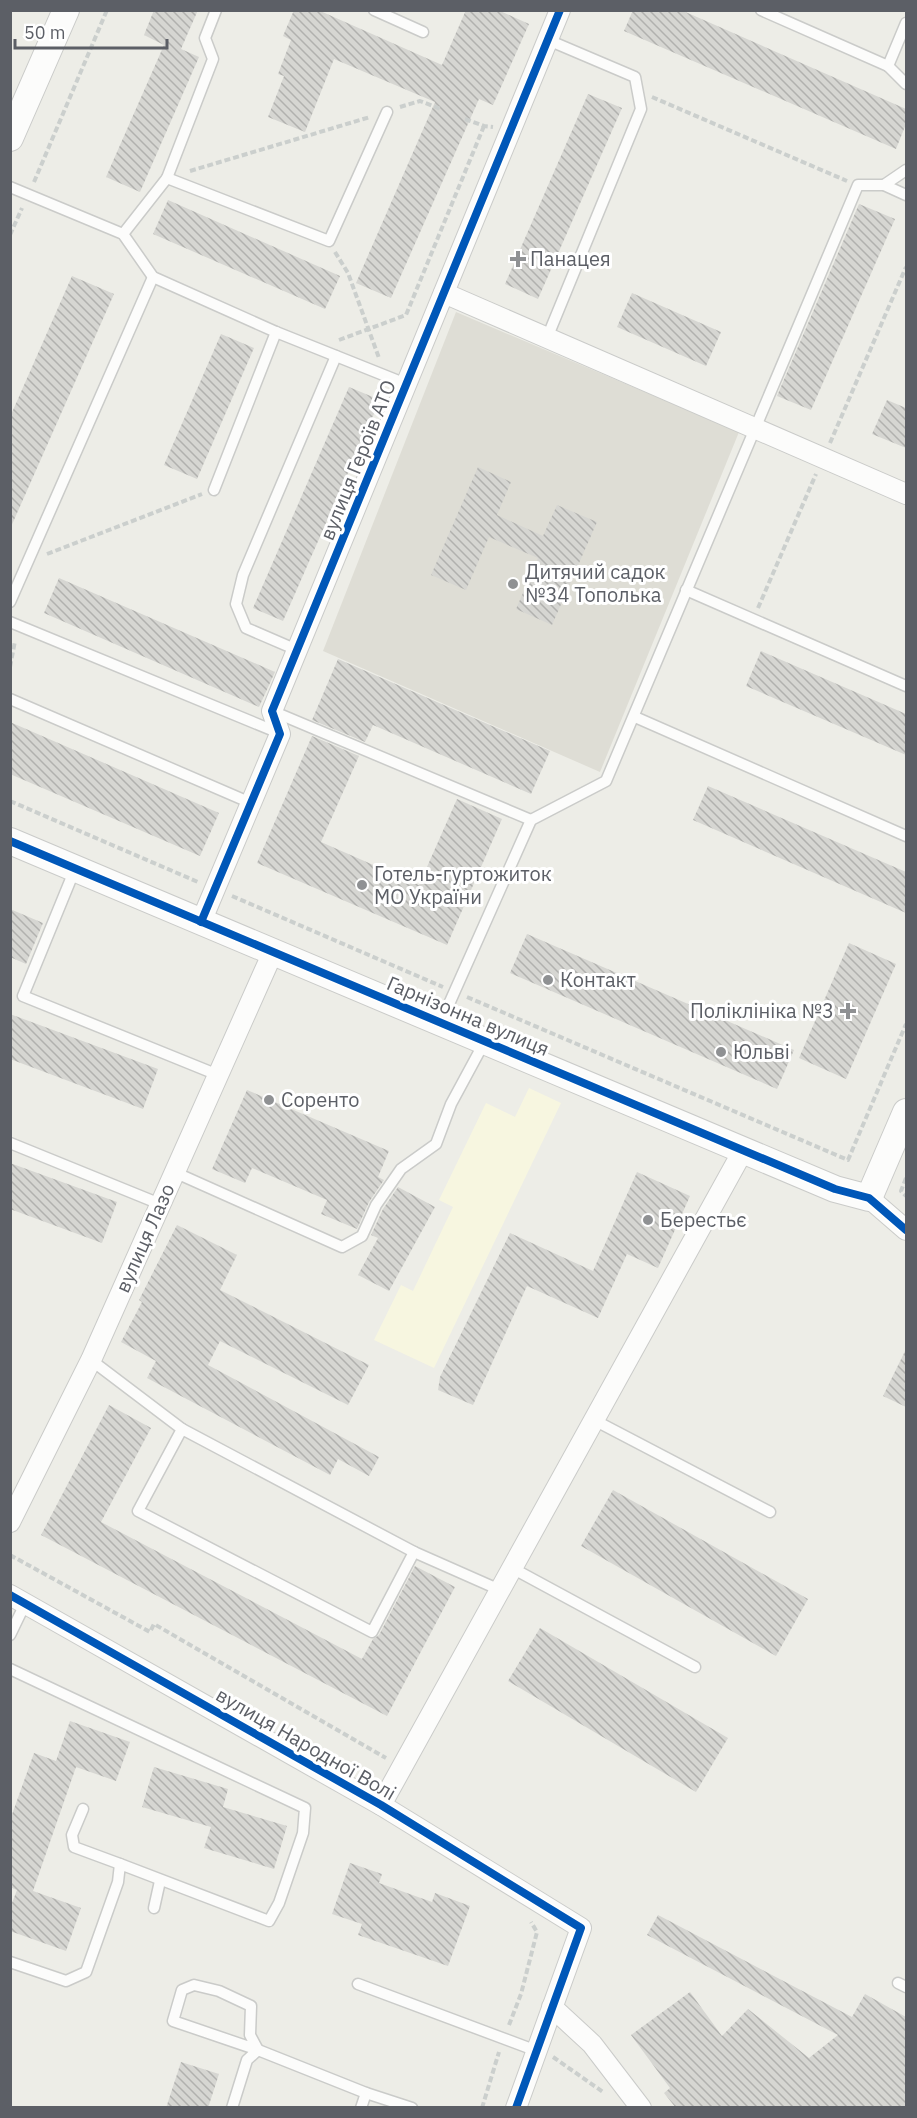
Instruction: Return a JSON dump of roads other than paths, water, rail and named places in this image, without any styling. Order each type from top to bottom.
[{"type":"street","points":[[10,138],[66,10]]},
{"type":"street","name":"вулиця Героїв АТО","points":[[272,711],[560,10]]},
{"type":"street","points":[[444,293],[906,494]]},
{"type":"street","points":[[201,922],[280,734],[272,711]]},
{"type":"street","name":"Гарнізонна вулиця","points":[[10,841],[835,1189],[869,1198],[906,1230]]},
{"type":"street","name":"вулиця Лазо","points":[[10,1522],[92,1360],[273,952]]},
{"type":"street","points":[[869,1198],[906,1112]]},
{"type":"street","points":[[381,1805],[744,1149]]},
{"type":"street","name":"вулиця Народної Волі","points":[[18,1600],[381,1805],[581,1928],[552,2007]]},
{"type":"street","points":[[516,2108],[543,2053],[552,2007]]},
{"type":"street","points":[[552,2007],[592,2044],[635,2097],[641,2108]]},
{"type":"lane","points":[[123,234],[167,178],[213,59],[205,38],[216,10]]},
{"type":"lane","points":[[374,10],[423,32]]},
{"type":"lane","points":[[761,10],[888,66],[906,84]]},
{"type":"lane","points":[[888,66],[906,23]]},
{"type":"lane","points":[[547,338],[641,109],[635,77],[548,40]]},
{"type":"lane","points":[[167,178],[328,241],[387,112]]},
{"type":"lane","points":[[884,185],[906,170]]},
{"type":"lane","points":[[441,1023],[531,820],[606,781],[858,185],[884,185],[906,195]]},
{"type":"lane","points":[[10,187],[123,234],[153,277],[276,332],[406,384]]},
{"type":"lane","points":[[10,602],[153,277]]},
{"type":"lane","points":[[214,490],[276,332]]},
{"type":"lane","points":[[297,650],[246,628],[236,604],[243,575],[336,356]]},
{"type":"lane","points":[[686,590],[906,686]]},
{"type":"lane","points":[[14,624],[280,734]]},
{"type":"lane","points":[[10,699],[251,803]]},
{"type":"lane","points":[[272,711],[531,820]]},
{"type":"lane","points":[[634,717],[906,836]]},
{"type":"lane","points":[[75,868],[23,996],[218,1074]]},
{"type":"lane","points":[[174,1172],[342,1247],[362,1236],[376,1205],[401,1169],[436,1144],[451,1104],[485,1041]]},
{"type":"lane","points":[[10,1143],[160,1204]]},
{"type":"lane","points":[[92,1360],[182,1429],[414,1552],[500,1590]]},
{"type":"lane","points":[[594,1420],[770,1512]]},
{"type":"lane","points":[[182,1429],[138,1510],[372,1632],[414,1552]]},
{"type":"lane","points":[[512,1568],[695,1667]]},
{"type":"lane","points":[[10,1635],[18,1600]]},
{"type":"lane","points":[[10,1669],[305,1808],[303,1833],[279,1903],[269,1922],[74,1847],[72,1835],[83,1809]]},
{"type":"lane","points":[[10,1962],[66,1981],[86,1972],[118,1882],[120,1864]]},
{"type":"lane","points":[[154,1908],[160,1881]]},
{"type":"lane","points":[[358,1984],[543,2053]]},
{"type":"lane","points":[[258,2050],[250,2036],[251,2006],[219,1991],[194,1985],[182,1990],[173,2021],[258,2050],[366,2093],[412,2108]]},
{"type":"lane","points":[[232,2108],[247,2060],[258,2050]]},
{"type":"lane","points":[[361,2108],[366,2093]]},
{"type":"place","name":"Панацея","points":[[518,259]]},
{"type":"place","name":"Дитячий садок №34 Тополька","points":[[513,584]]},
{"type":"place","name":"Готель-гуртожиток МО України","points":[[362,885]]},
{"type":"place","name":"Контакт","points":[[548,980]]},
{"type":"place","name":"Поліклініка №3","points":[[848,1011]]},
{"type":"place","name":"Юльві","points":[[721,1052]]},
{"type":"place","name":"Соренто","points":[[269,1100]]},
{"type":"place","name":"Берестьє","points":[[648,1220]]}]
